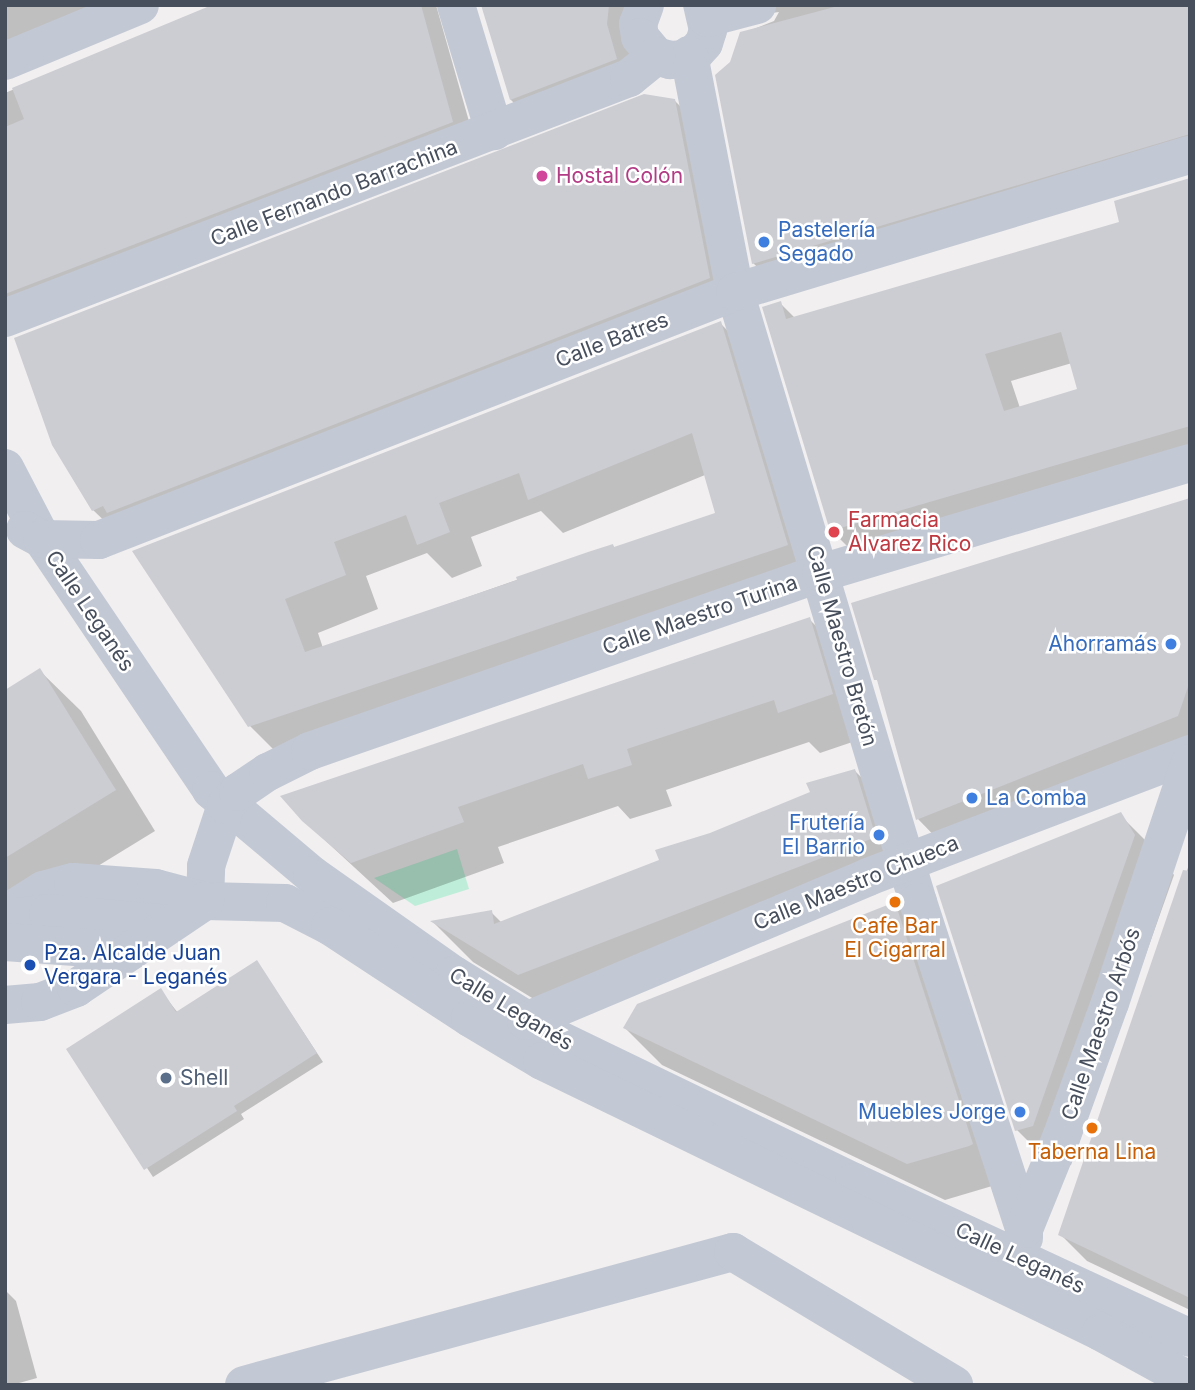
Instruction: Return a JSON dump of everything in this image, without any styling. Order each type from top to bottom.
[{"type":"street","points":[[5,61],[140,5]]},
{"type":"street","points":[[456,5],[494,131]]},
{"type":"street","points":[[645,5],[638,24],[640,37],[673,55]]},
{"type":"street","points":[[704,12],[757,5]]},
{"type":"street","name":"Calle Fernando Barrachina","points":[[5,318],[629,78],[673,55],[704,43],[708,30],[704,12]]},
{"type":"street","name":"Calle Maestro Bretón","points":[[673,55],[736,292],[906,862],[1024,1229]]},
{"type":"street","name":"Calle Batres","points":[[42,539],[99,540],[736,292],[1190,155]]},
{"type":"street","name":"Calle Maestro Turina","points":[[226,805],[238,792],[261,776],[310,751],[821,573],[1190,463]]},
{"type":"street","name":"Calle Leganés","points":[[5,468],[42,539],[211,790],[226,805],[381,926],[526,1021],[841,1176],[1190,1338]]},
{"type":"street","points":[[5,522],[42,539]]},
{"type":"street","name":"Calle Maestro Chueca","points":[[526,1021],[906,862],[1190,754]]},
{"type":"street","name":"Calle Maestro Arbós","points":[[1024,1229],[1061,1138],[1110,1003],[1190,763]]},
{"type":"street","points":[[5,1005],[19,1005],[58,996],[100,974],[205,901],[206,866],[226,805]]},
{"type":"street","name":"Calle Leganés","points":[[5,916],[43,890],[74,882],[156,888],[205,901],[268,901],[303,910],[542,1061],[1101,1332],[1190,1381]]},
{"type":"street","points":[[5,916],[48,913],[169,924]]},
{"type":"street","points":[[5,942],[131,951]]},
{"type":"street","points":[[1024,1229],[1027,1248],[1046,1261],[1052,1273]]},
{"type":"street","points":[[244,1385],[733,1252],[954,1385]]},
{"type":"green space","points":[[457,849],[469,889],[415,906],[374,878]]},
{"type":"building","points":[[212,5],[421,5],[453,122],[5,294],[5,127],[24,119],[12,88]]},
{"type":"building","points":[[481,5],[609,5],[607,24],[617,59],[510,100]]},
{"type":"building","points":[[842,5],[1190,5],[1190,134],[752,264],[715,75],[730,62],[740,32]]},
{"type":"building","points":[[644,94],[675,99],[710,278],[107,513],[103,506],[92,511],[52,445],[14,338]]},
{"type":"building","points":[[1190,178],[1190,426],[830,531],[762,307],[781,301],[786,319],[1119,222],[1114,201]],"holes":[[[1061,332],[1077,389],[1004,411],[985,354]]]},
{"type":"building","points":[[721,321],[788,545],[248,727],[132,551]],"holes":[[[692,433],[715,513],[614,547],[613,544],[588,552],[516,577],[517,580],[305,652],[285,599],[346,575],[334,542],[406,515],[417,545],[450,532],[439,503],[519,473],[528,500]]]},
{"type":"building","points":[[1190,498],[1190,681],[1178,716],[916,820],[877,680],[874,680],[851,603]]},
{"type":"building","points":[[810,617],[833,694],[778,713],[774,700],[627,749],[632,765],[588,779],[583,764],[458,807],[464,822],[351,863],[302,821],[280,796]]},
{"type":"building","points":[[40,668],[116,790],[5,858],[5,690]]},
{"type":"building","points":[[855,769],[876,837],[518,975],[430,921],[492,910],[494,924],[659,860],[655,850],[710,833],[810,792],[806,783]]},
{"type":"building","points":[[1121,812],[1135,835],[1033,1126],[1015,1131],[936,886]]},
{"type":"building","points":[[1183,870],[1190,871],[1190,1298],[1058,1235]]},
{"type":"building","points":[[895,902],[973,1144],[969,1146],[907,1164],[623,1028],[637,1004]]},
{"type":"building","points":[[257,960],[317,1053],[234,1106],[237,1111],[144,1170],[66,1049],[161,988],[176,1012]]},
{"type":"place","name":"Hostal Colón","points":[[542,176]]},
{"type":"place","name":"Pastelería Segado","points":[[764,242]]},
{"type":"place","name":"Farmacia Alvarez Rico","points":[[834,532]]},
{"type":"place","name":"Ahorramás","points":[[1171,644]]},
{"type":"place","name":"La Comba","points":[[972,798]]},
{"type":"place","name":"Frutería El Barrio","points":[[879,835]]},
{"type":"place","name":"Cafe Bar El Cigarral","points":[[895,902]]},
{"type":"place","name":"Pza. Alcalde Juan Vergara - Leganés","points":[[30,965]]},
{"type":"place","name":"Shell","points":[[166,1078]]},
{"type":"place","name":"Muebles Jorge","points":[[1020,1112]]},
{"type":"place","name":"Taberna Lina","points":[[1092,1128]]}]
